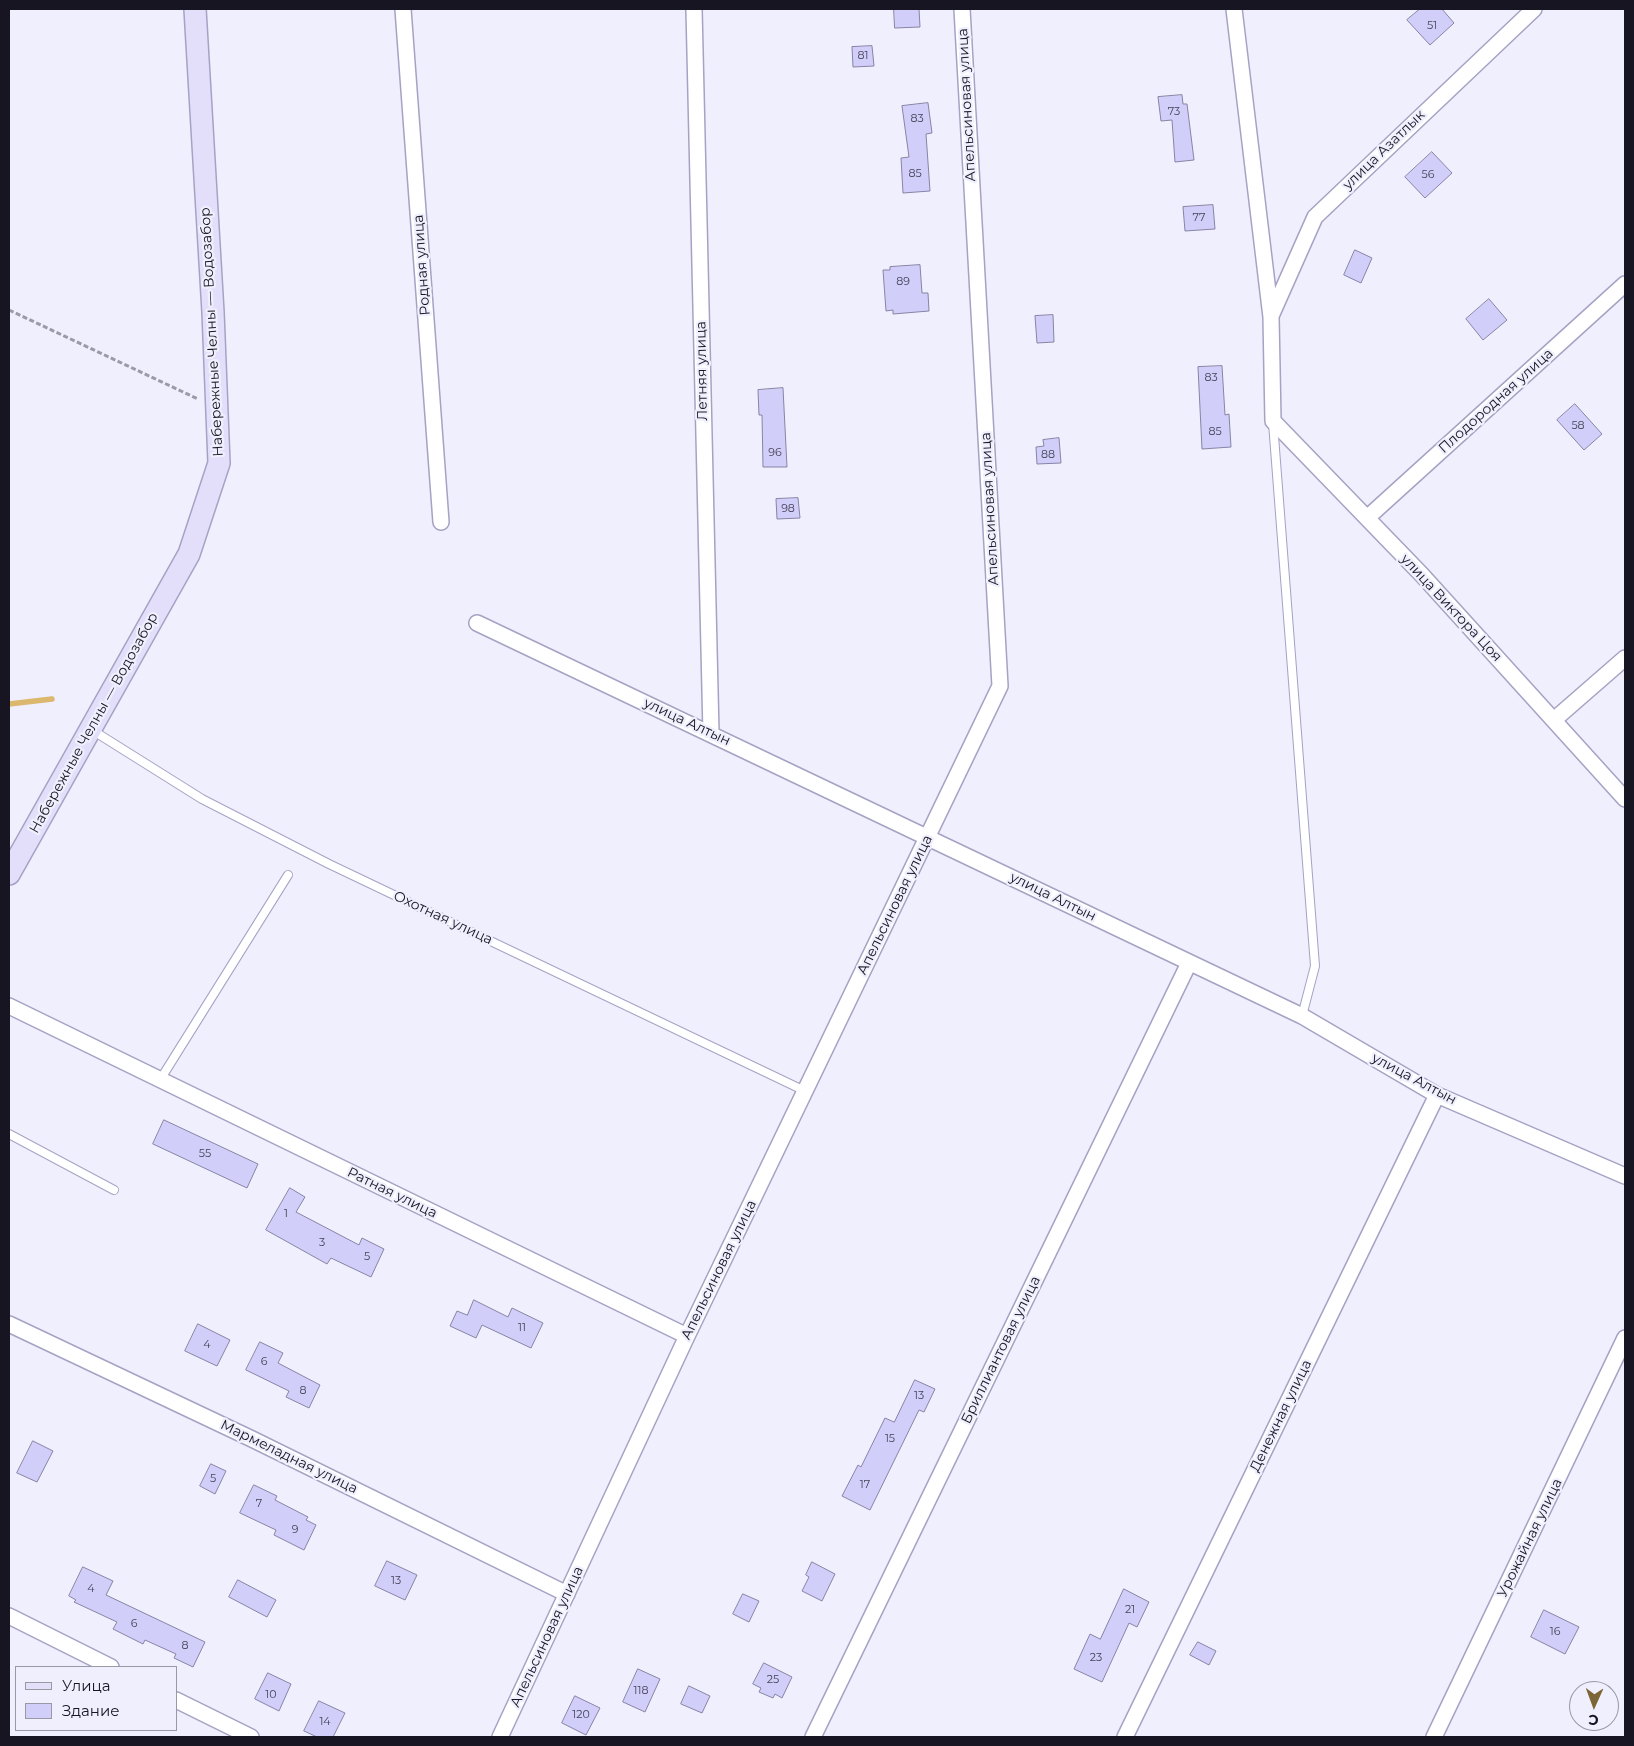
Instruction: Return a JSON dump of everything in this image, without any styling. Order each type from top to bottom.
[{"type":"main road","name":"Набережные Челны — Водозабор","points":[[9,874],[190,554],[219,463],[213,302],[195,9]]},
{"type":"street","name":"Родная улица","points":[[403,9],[441,522]]},
{"type":"street","name":"Летняя улица","points":[[694,9],[711,733]]},
{"type":"street","name":"Апельсиновая улица","points":[[500,1737],[687,1336],[1000,686],[962,9]]},
{"type":"street","name":"улица Азатлык","points":[[1271,317],[1315,217],[1534,9]]},
{"type":"street","points":[[1234,10],[1271,317],[1273,421]]},
{"type":"street","name":"Плодородная улица","points":[[1367,518],[1625,284]]},
{"type":"street","name":"улица Виктора Цоя","points":[[1273,421],[1367,518],[1555,719],[1625,799]]},
{"type":"street","name":"улица Алтын","points":[[477,623],[1302,1016],[1437,1094],[1625,1176]]},
{"type":"street","points":[[1555,719],[1625,658]]},
{"type":"street","name":"Бриллиантовая улица","points":[[813,1737],[1190,963]]},
{"type":"street","name":"Ратная улица","points":[[9,1006],[687,1336]]},
{"type":"street","name":"Денежная улица","points":[[1125,1737],[1437,1094]]},
{"type":"street","name":"Мармеладная улица","points":[[9,1324],[252,1439],[567,1594]]},
{"type":"street","name":"Урожайная улица","points":[[1434,1737],[1625,1338]]},
{"type":"street","points":[[9,1616],[109,1666]]},
{"type":"street","points":[[178,1701],[251,1737]]},
{"type":"lane","points":[[1273,421],[1314,966],[1302,1016]]},
{"type":"lane","name":"Охотная улица","points":[[91,729],[202,799],[329,864],[805,1091]]},
{"type":"lane","points":[[160,1080],[288,875]]},
{"type":"lane","points":[[9,1134],[114,1190]]},
{"type":"path","points":[[9,310],[217,407]]},
{"type":"building","points":[[894,9],[919,9],[920,27],[895,28]]},
{"type":"building","points":[[1420,9],[1442,9],[1454,23],[1430,45],[1407,20]]},
{"type":"building","points":[[872,46],[874,66],[853,67],[852,47]]},
{"type":"building","points":[[1182,95],[1183,104],[1187,104],[1194,160],[1175,162],[1172,120],[1161,121],[1158,97]]},
{"type":"building","points":[[928,103],[932,133],[926,134],[930,191],[903,193],[901,158],[909,157],[902,106]]},
{"type":"building","points":[[1432,152],[1452,173],[1425,198],[1405,177]]},
{"type":"building","points":[[1213,205],[1215,229],[1185,231],[1183,207]]},
{"type":"building","points":[[1355,250],[1372,258],[1361,283],[1344,275]]},
{"type":"building","points":[[920,265],[922,293],[928,293],[929,311],[893,314],[893,310],[886,311],[883,270],[890,270],[890,267]]},
{"type":"building","points":[[1489,299],[1507,320],[1483,340],[1466,319]]},
{"type":"building","points":[[1053,315],[1054,342],[1037,343],[1035,316]]},
{"type":"building","points":[[1222,366],[1225,415],[1229,414],[1231,447],[1202,449],[1198,367]]},
{"type":"building","points":[[783,388],[787,467],[763,467],[762,415],[759,415],[758,390]]},
{"type":"building","points":[[1575,404],[1602,434],[1584,450],[1557,420]]},
{"type":"building","points":[[1059,438],[1061,463],[1037,464],[1036,447],[1044,446],[1043,440]]},
{"type":"building","points":[[798,498],[800,518],[777,519],[776,499]]},
{"type":"building","points":[[164,1120],[258,1164],[247,1188],[153,1144]]},
{"type":"building","points":[[290,1188],[305,1197],[296,1212],[359,1245],[362,1238],[384,1249],[371,1277],[331,1258],[327,1264],[266,1230]]},
{"type":"building","points":[[474,1300],[508,1317],[512,1308],[543,1323],[531,1348],[482,1325],[476,1338],[450,1326],[457,1311],[467,1315]]},
{"type":"building","points":[[198,1324],[230,1340],[217,1366],[185,1351]]},
{"type":"building","points":[[260,1342],[283,1353],[278,1363],[320,1385],[309,1408],[286,1397],[289,1391],[246,1370]]},
{"type":"building","points":[[915,1380],[935,1389],[924,1412],[919,1410],[870,1510],[842,1496],[858,1465],[861,1467],[885,1418],[894,1422]]},
{"type":"building","points":[[33,1441],[53,1451],[37,1482],[17,1473]]},
{"type":"building","points":[[211,1464],[226,1471],[215,1494],[200,1486]]},
{"type":"building","points":[[254,1485],[277,1496],[275,1500],[308,1517],[306,1520],[316,1525],[304,1550],[274,1535],[276,1530],[240,1513]]},
{"type":"building","points":[[387,1561],[417,1575],[405,1600],[375,1586]]},
{"type":"building","points":[[812,1562],[835,1574],[822,1601],[802,1591],[809,1577],[806,1575]]},
{"type":"building","points":[[83,1567],[113,1581],[106,1595],[205,1642],[193,1667],[174,1658],[176,1654],[145,1640],[143,1644],[113,1629],[117,1622],[74,1602],[76,1600],[69,1596]]},
{"type":"building","points":[[238,1580],[276,1600],[267,1617],[229,1597]]},
{"type":"building","points":[[1124,1589],[1149,1602],[1137,1627],[1129,1623],[1102,1682],[1074,1669],[1090,1634],[1100,1639]]},
{"type":"building","points":[[743,1594],[759,1601],[749,1622],[733,1614]]},
{"type":"building","points":[[1544,1610],[1579,1627],[1565,1654],[1531,1637]]},
{"type":"building","points":[[1198,1642],[1216,1651],[1209,1665],[1190,1655]]},
{"type":"building","points":[[764,1663],[792,1677],[782,1698],[775,1694],[773,1698],[759,1692],[761,1688],[753,1684]]},
{"type":"building","points":[[638,1669],[660,1679],[645,1712],[623,1702]]},
{"type":"building","points":[[268,1673],[291,1684],[279,1711],[255,1699]]},
{"type":"building","points":[[689,1686],[710,1696],[702,1713],[681,1704]]},
{"type":"building","points":[[575,1696],[600,1708],[586,1735],[562,1723]]},
{"type":"building","points":[[319,1701],[345,1713],[333,1737],[317,1737],[304,1731]]},
{"type":"waterway","points":[[9,704],[52,699]]}]
